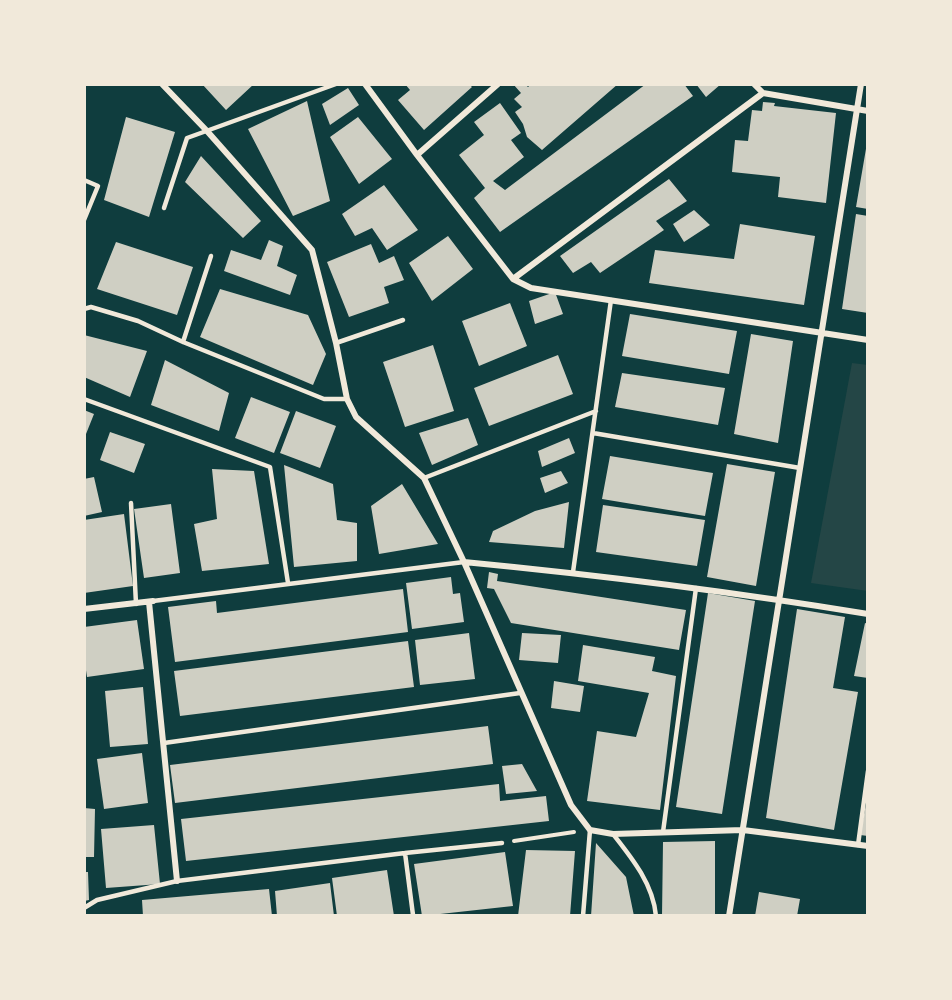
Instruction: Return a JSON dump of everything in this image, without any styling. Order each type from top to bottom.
[{"type":"street","points":[[162,84],[207,131],[312,250],[336,343],[347,399],[356,417],[424,478],[464,562],[571,805],[590,830],[613,834],[743,830],[868,846]]},
{"type":"street","points":[[365,84],[513,279],[531,288],[868,340]]},
{"type":"street","points":[[417,154],[498,84]]},
{"type":"street","points":[[754,84],[763,93],[868,111]]},
{"type":"street","points":[[729,916],[861,84]]},
{"type":"street","points":[[513,279],[763,93]]},
{"type":"street","points":[[464,562],[573,572],[868,614]]},
{"type":"street","points":[[84,609],[151,602],[177,881]]},
{"type":"lane","points":[[164,208],[187,138],[336,84]]},
{"type":"lane","points":[[84,180],[98,186],[84,220]]},
{"type":"lane","points":[[183,342],[211,256]]},
{"type":"lane","points":[[573,572],[611,300]]},
{"type":"lane","points":[[84,304],[138,321],[183,342],[324,399],[347,399]]},
{"type":"lane","points":[[84,309],[92,307]]},
{"type":"lane","points":[[336,343],[403,320]]},
{"type":"lane","points":[[84,399],[270,467],[288,583]]},
{"type":"lane","points":[[424,478],[596,411]]},
{"type":"lane","points":[[593,433],[800,468]]},
{"type":"lane","points":[[131,503],[136,604]]},
{"type":"lane","points":[[151,602],[464,562]]},
{"type":"lane","points":[[663,832],[696,588]]},
{"type":"lane","points":[[164,743],[520,693]]},
{"type":"lane","points":[[858,845],[868,771]]},
{"type":"lane","points":[[583,916],[590,830]]},
{"type":"lane","points":[[613,834],[636,863],[654,900],[656,916]]},
{"type":"lane","points":[[84,908],[97,900],[177,881],[502,843]]},
{"type":"lane","points":[[405,853],[413,915]]},
{"type":"path","points":[[502,843],[590,830]]},
{"type":"shaded area","points":[[852,363],[868,365],[868,591],[811,583]]},
{"type":"building","points":[[202,84],[254,84],[226,110]]},
{"type":"building","points":[[405,84],[469,84],[472,87],[424,130],[398,100],[410,90]]},
{"type":"building","points":[[513,84],[525,84],[528,87],[531,84],[618,84],[542,150],[527,137],[523,124],[515,112],[522,107],[514,99],[521,93]]},
{"type":"building","points":[[646,84],[684,84],[693,96],[500,232],[474,198],[485,188],[459,155],[484,135],[474,122],[500,103],[521,133],[511,140],[524,157],[493,181],[505,190]]},
{"type":"building","points":[[696,84],[721,84],[706,97]]},
{"type":"building","points":[[348,88],[359,105],[330,125],[322,104]]},
{"type":"building","points":[[307,101],[330,201],[293,216],[248,129]]},
{"type":"building","points":[[763,102],[775,103],[774,106],[836,113],[826,203],[778,197],[780,177],[732,172],[735,140],[748,141],[752,110],[762,111]]},
{"type":"building","points":[[126,117],[175,132],[149,217],[104,200]]},
{"type":"building","points":[[358,117],[392,159],[359,184],[330,137]]},
{"type":"building","points":[[868,143],[868,209],[856,207]]},
{"type":"building","points":[[201,156],[261,221],[243,238],[185,182]]},
{"type":"building","points":[[669,179],[687,201],[656,221],[664,230],[600,273],[591,262],[573,273],[560,256]]},
{"type":"building","points":[[384,185],[418,230],[387,250],[372,228],[355,236],[342,214]]},
{"type":"building","points":[[694,210],[710,225],[684,242],[673,224]]},
{"type":"building","points":[[856,214],[868,216],[868,313],[842,309]]},
{"type":"building","points":[[740,224],[815,236],[804,305],[649,283],[655,250],[734,259]]},
{"type":"building","points":[[448,236],[473,269],[432,301],[409,263]]},
{"type":"building","points":[[269,240],[283,246],[277,266],[297,275],[290,295],[224,271],[231,250],[261,260]]},
{"type":"building","points":[[116,242],[193,267],[177,315],[97,289]]},
{"type":"building","points":[[371,244],[379,263],[394,256],[404,280],[384,287],[389,303],[349,317],[327,262]]},
{"type":"building","points":[[220,289],[308,315],[326,354],[313,385],[200,337]]},
{"type":"building","points":[[555,292],[563,314],[535,324],[529,301]]},
{"type":"building","points":[[510,303],[527,346],[479,366],[462,321]]},
{"type":"building","points":[[630,314],[737,331],[729,374],[622,356]]},
{"type":"building","points":[[751,334],[793,341],[778,443],[734,434]]},
{"type":"building","points":[[84,335],[147,351],[130,397],[84,377]]},
{"type":"building","points":[[433,345],[454,411],[405,427],[383,362]]},
{"type":"building","points":[[558,355],[573,394],[489,426],[474,388]]},
{"type":"building","points":[[165,360],[229,393],[219,431],[151,405]]},
{"type":"building","points":[[622,373],[725,388],[718,425],[615,407]]},
{"type":"building","points":[[251,397],[290,412],[274,453],[235,438]]},
{"type":"building","points":[[84,410],[94,414],[84,439]]},
{"type":"building","points":[[296,411],[336,426],[320,468],[280,453]]},
{"type":"building","points":[[468,418],[478,445],[432,465],[419,433]]},
{"type":"building","points":[[110,432],[145,444],[134,473],[100,460]]},
{"type":"building","points":[[569,438],[575,453],[542,467],[538,451]]},
{"type":"building","points":[[610,456],[713,473],[705,516],[602,499]]},
{"type":"building","points":[[727,464],[775,472],[756,586],[707,577]]},
{"type":"building","points":[[284,465],[333,484],[337,520],[357,523],[357,561],[294,567]]},
{"type":"building","points":[[212,469],[254,471],[269,564],[202,571],[194,524],[217,519]]},
{"type":"building","points":[[561,471],[568,483],[545,493],[540,478]]},
{"type":"building","points":[[94,477],[102,512],[84,516],[84,479]]},
{"type":"building","points":[[402,484],[438,544],[379,554],[371,506]]},
{"type":"building","points":[[569,502],[564,548],[489,542],[493,531],[535,511]]},
{"type":"building","points":[[171,504],[180,573],[144,578],[134,509]]},
{"type":"building","points":[[603,505],[705,520],[697,566],[596,552]]},
{"type":"building","points":[[124,514],[133,586],[84,593],[84,571],[86,571],[84,520]]},
{"type":"building","points":[[489,572],[498,574],[497,581],[686,610],[679,650],[511,623],[494,589],[487,588]]},
{"type":"building","points":[[451,577],[453,594],[460,593],[464,622],[412,629],[406,583]]},
{"type":"building","points":[[403,589],[408,632],[175,662],[168,607],[216,601],[217,613]]},
{"type":"building","points":[[708,593],[755,601],[722,814],[676,807]]},
{"type":"building","points":[[797,609],[845,617],[833,688],[858,692],[834,830],[766,818]]},
{"type":"building","points":[[137,620],[144,669],[87,677],[84,627]]},
{"type":"building","points":[[865,623],[868,624],[868,678],[854,676]]},
{"type":"building","points":[[469,633],[475,679],[420,685],[415,640]]},
{"type":"building","points":[[522,633],[561,635],[558,663],[519,660]]},
{"type":"building","points":[[408,641],[414,687],[180,716],[174,671]]},
{"type":"building","points":[[583,645],[655,657],[652,671],[676,676],[660,810],[587,801],[597,731],[636,737],[649,693],[578,681]]},
{"type":"building","points":[[554,681],[584,686],[580,712],[551,708]]},
{"type":"building","points":[[143,687],[148,744],[110,747],[105,691]]},
{"type":"building","points":[[488,726],[493,764],[175,803],[170,765]]},
{"type":"building","points":[[142,753],[148,803],[104,809],[97,759]]},
{"type":"building","points":[[522,764],[537,791],[506,794],[502,766]]},
{"type":"building","points":[[499,784],[500,801],[546,796],[549,821],[186,861],[181,819]]},
{"type":"building","points":[[868,799],[868,836],[860,835]]},
{"type":"building","points":[[84,808],[95,809],[94,857],[84,857]]},
{"type":"building","points":[[154,825],[160,884],[106,888],[101,829]]},
{"type":"building","points":[[715,841],[715,916],[662,916],[663,842]]},
{"type":"building","points":[[596,843],[626,877],[634,916],[591,916]]},
{"type":"building","points":[[526,850],[575,851],[570,916],[518,916]]},
{"type":"building","points":[[505,852],[513,906],[422,916],[414,864]]},
{"type":"building","points":[[387,870],[394,916],[337,916],[332,878]]},
{"type":"building","points":[[84,872],[88,872],[89,900],[84,901]]},
{"type":"building","points":[[330,883],[334,916],[277,916],[275,891]]},
{"type":"building","points":[[269,889],[272,916],[143,916],[142,900]]},
{"type":"building","points":[[759,892],[800,899],[797,916],[755,916]]}]
